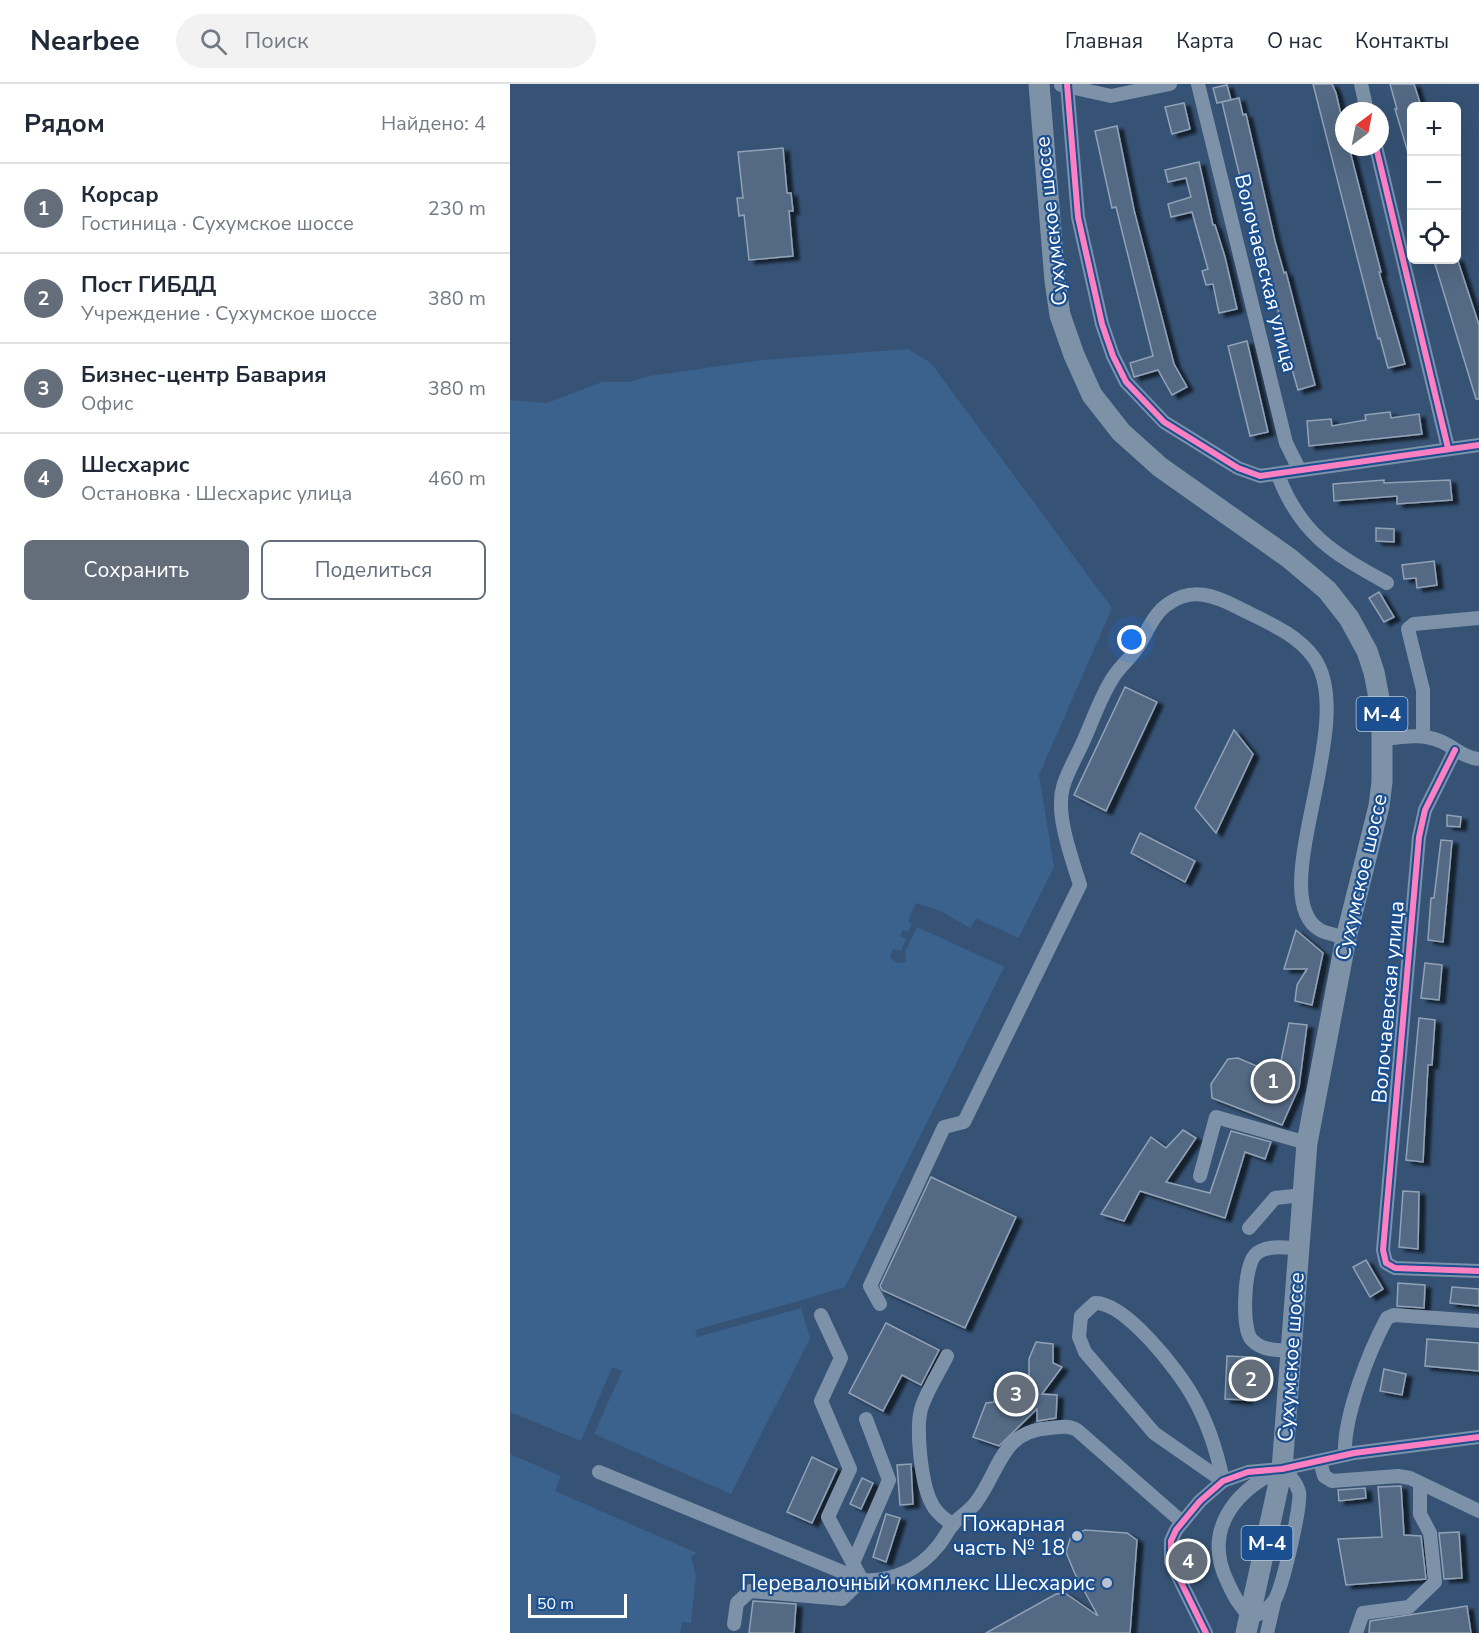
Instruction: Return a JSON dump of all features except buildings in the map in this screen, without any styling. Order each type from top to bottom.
[{"type":"highway","name":"Сухумское шоссе","points":[[1039,84],[1054,281],[1060,315],[1074,355],[1092,395],[1121,432],[1160,467],[1312,575],[1339,604],[1358,634],[1374,672],[1382,714],[1382,782],[1376,823],[1346,938],[1307,1143],[1282,1469],[1248,1625]]},
{"type":"street","points":[[1170,84],[1111,96],[1064,85],[1082,239],[1102,324],[1126,382],[1164,422],[1238,468],[1260,476],[1479,444]]},
{"type":"street","name":"Волочаевская улица","points":[[1198,84],[1286,443],[1299,469]]},
{"type":"street","points":[[1361,84],[1365,102]]},
{"type":"street","points":[[1378,156],[1448,448]]},
{"type":"street","points":[[1278,475],[1288,502],[1320,541],[1346,561],[1387,583]]},
{"type":"street","points":[[880,1304],[870,1286],[944,1127],[964,1122],[1080,885],[1064,830],[1062,788],[1113,678],[1136,650],[1161,609],[1178,597],[1191,592],[1232,604],[1300,642],[1316,661],[1328,710],[1327,730],[1308,827],[1301,881],[1303,906],[1311,921],[1320,930],[1346,938]]},
{"type":"street","points":[[1423,735],[1423,690],[1408,629],[1414,624],[1479,618]]},
{"type":"street","points":[[1383,739],[1423,735],[1443,741],[1466,757],[1479,759]]},
{"type":"street","name":"Волочаевская улица","points":[[1455,750],[1425,810],[1419,837],[1383,1250],[1386,1263],[1395,1268],[1479,1271]]},
{"type":"street","points":[[1200,1176],[1216,1117],[1307,1143]]},
{"type":"street","points":[[1249,1228],[1275,1198],[1303,1194]]},
{"type":"street","points":[[1292,1351],[1264,1348],[1252,1341],[1245,1329],[1248,1266],[1256,1254],[1271,1247],[1299,1248]]},
{"type":"street","points":[[1101,1302],[1115,1309],[1149,1338],[1192,1394],[1217,1452],[1223,1481],[1154,1433],[1109,1383],[1085,1352],[1079,1337],[1081,1316],[1085,1309],[1101,1302]]},
{"type":"street","points":[[821,1315],[841,1359],[821,1401],[850,1469],[828,1517],[862,1580]]},
{"type":"street","points":[[1345,1455],[1346,1426],[1377,1335],[1387,1318],[1394,1315],[1479,1321]]},
{"type":"street","points":[[947,1356],[922,1406],[919,1425],[926,1488],[931,1503],[941,1516],[953,1525]]},
{"type":"street","points":[[853,1563],[889,1480],[866,1419]]},
{"type":"street","points":[[599,1472],[862,1580],[901,1576],[924,1560],[953,1525],[977,1502],[1005,1450],[1017,1438],[1033,1429],[1060,1427],[1077,1430],[1182,1522]]},
{"type":"street","points":[[1206,1633],[1172,1562],[1171,1541],[1182,1522],[1200,1500],[1223,1481],[1248,1472],[1282,1469],[1345,1455],[1479,1437]]},
{"type":"street","points":[[1320,1461],[1323,1476],[1332,1480],[1398,1476],[1420,1483],[1479,1511]]},
{"type":"street","points":[[1267,1633],[1275,1601],[1283,1583],[1300,1494],[1293,1479],[1282,1469]]},
{"type":"street","points":[[1275,1601],[1248,1625],[1221,1570],[1217,1554],[1220,1528],[1246,1492],[1266,1476],[1282,1469]]},
{"type":"street","points":[[1356,1633],[1363,1613],[1409,1607],[1435,1582],[1430,1533],[1420,1514],[1420,1483]]},
{"type":"street","points":[[734,1624],[736,1603],[750,1591],[842,1599],[862,1580]]},
{"type":"water","points":[[908,349],[931,363],[1112,608],[1039,775],[1054,867],[845,1287],[799,1301],[810,1338],[731,1494],[697,1553],[691,1557],[696,1574],[691,1623],[682,1622],[680,1633],[510,1633],[510,400],[547,403],[602,382],[630,382],[649,376],[762,360]]},
{"type":"pier","points":[[916,903],[940,911],[970,928],[976,918],[1022,940],[1009,969],[917,927],[905,952],[906,962],[897,963],[890,958],[893,949],[901,951],[906,939],[900,936],[903,930],[908,932],[912,925],[908,921]]},
{"type":"pier","points":[[799,1301],[801,1308],[697,1337],[695,1330]]},
{"type":"pier","points":[[612,1367],[622,1371],[594,1434],[731,1494],[697,1553],[555,1491],[561,1476],[510,1454],[510,1412],[581,1441]]},
{"type":"cycle path","points":[[1067,84],[1078,217],[1102,324],[1113,356],[1126,382],[1164,422],[1238,468],[1260,476],[1479,445]]},
{"type":"cycle path","points":[[1378,156],[1448,448]]},
{"type":"cycle path","points":[[1455,750],[1425,810],[1419,837],[1383,1250],[1386,1263],[1395,1268],[1479,1271]]},
{"type":"cycle path","points":[[1206,1633],[1171,1562],[1171,1541],[1176,1530],[1200,1501],[1223,1481],[1248,1472],[1282,1469],[1354,1453],[1479,1437]]},
{"type":"place","name":"Корсар","points":[[1273,1081]]},
{"type":"place","name":"Пост ГИБДД","points":[[1251,1379]]},
{"type":"place","name":"Бизнес-центр Бавария","points":[[1016,1394]]},
{"type":"place","name":"Пожарная часть № 18","points":[[1077,1536]]},
{"type":"place","name":"Шесхарис","points":[[1188,1561]]},
{"type":"place","name":"Перевалочный комплекс Шесхарис","points":[[1107,1583]]}]
